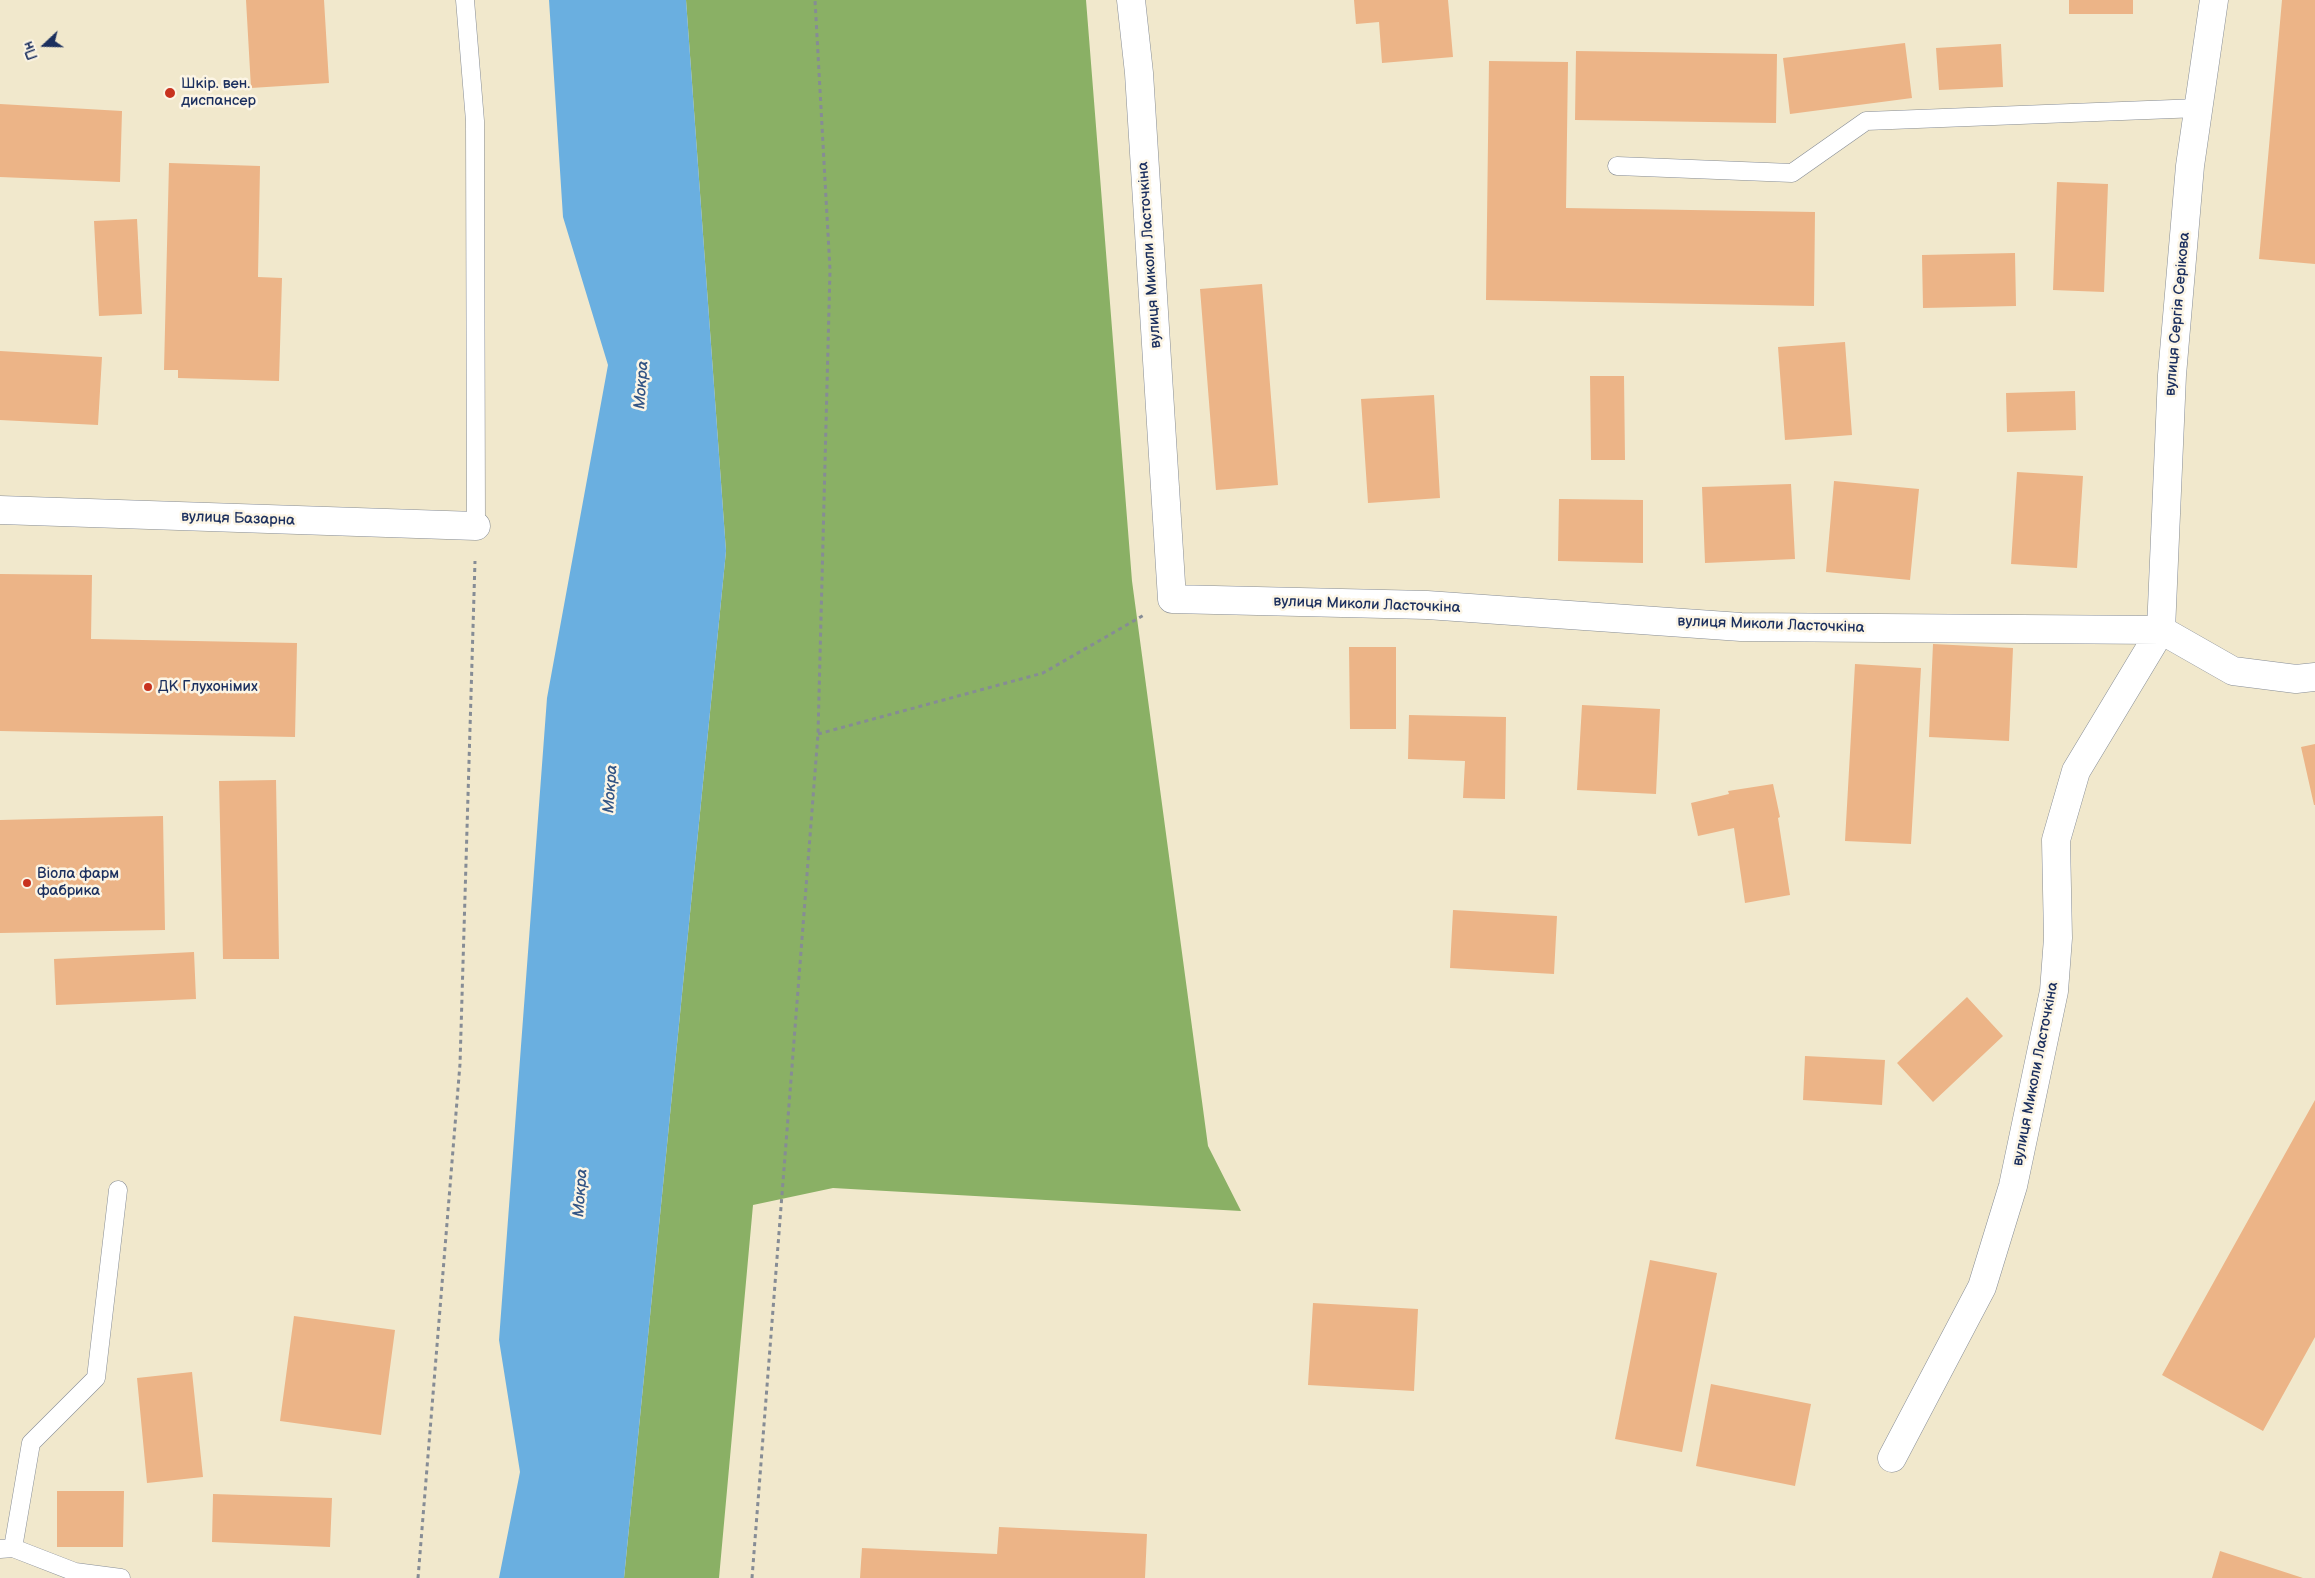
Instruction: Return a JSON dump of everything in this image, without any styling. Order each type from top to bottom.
[{"type":"street","name":"вулиця Миколи Ласточкіна","points":[[1131,0],[1139,73],[1172,599],[1427,605],[1742,627],[2161,630],[2232,671],[2296,679],[2315,677]]},
{"type":"street","name":"вулиця Сергія Серікова","points":[[2161,630],[2172,375],[2190,166],[2214,0]]},
{"type":"street","name":"вулиця Базарна","points":[[0,510],[476,526]]},
{"type":"street","name":"вулиця Миколи Ласточкіна","points":[[1892,1458],[1982,1287],[2013,1186],[2054,991],[2058,938],[2056,840],[2076,771],[2161,630]]},
{"type":"lane","points":[[465,0],[476,121],[476,526]]},
{"type":"lane","points":[[1617,166],[1792,174],[1866,121],[2199,108]]},
{"type":"lane","points":[[118,1190],[96,1378],[31,1443],[7,1548],[75,1572],[121,1578]]},
{"type":"path","points":[[752,1578],[818,734],[830,270],[815,0]]},
{"type":"path","points":[[418,1578],[460,1064],[476,526]]},
{"type":"path","points":[[818,734],[1043,673],[1172,599]]},
{"type":"green space","points":[[686,0],[1086,0],[1132,581],[1208,1146],[1241,1211],[833,1188],[753,1205],[719,1578],[624,1578],[726,551]]},
{"type":"water","name":"Мокра","points":[[549,0],[686,0],[726,551],[624,1578],[499,1578],[520,1472],[499,1340],[547,698],[608,365],[563,217]]},
{"type":"building","points":[[246,0],[324,0],[329,83],[251,88]]},
{"type":"building","points":[[1354,0],[1448,0],[1453,57],[1382,63],[1379,22],[1356,24]]},
{"type":"building","points":[[2069,0],[2133,0],[2133,14],[2069,14]]},
{"type":"building","points":[[2282,0],[2315,0],[2315,264],[2259,259]]},
{"type":"building","points":[[1905,43],[1912,98],[1790,114],[1783,58]]},
{"type":"building","points":[[2001,44],[2003,87],[1939,90],[1936,48]]},
{"type":"building","points":[[1576,51],[1777,54],[1776,123],[1575,120]]},
{"type":"building","points":[[1489,61],[1568,62],[1566,208],[1815,212],[1814,306],[1486,300]]},
{"type":"building","points":[[0,104],[122,111],[120,182],[0,177]]},
{"type":"building","points":[[169,163],[260,166],[258,277],[282,278],[279,381],[178,378],[178,370],[164,370]]},
{"type":"building","points":[[2057,182],[2108,184],[2104,292],[2053,290]]},
{"type":"building","points":[[137,219],[142,314],[99,316],[94,221]]},
{"type":"building","points":[[2015,253],[2016,306],[1923,308],[1922,255]]},
{"type":"building","points":[[1262,284],[1278,485],[1216,490],[1200,289]]},
{"type":"building","points":[[1845,342],[1852,435],[1785,440],[1778,347]]},
{"type":"building","points":[[0,351],[102,357],[98,425],[0,420]]},
{"type":"building","points":[[1590,376],[1624,376],[1625,460],[1591,460]]},
{"type":"building","points":[[2075,391],[2076,430],[2007,432],[2006,393]]},
{"type":"building","points":[[1434,395],[1440,498],[1368,503],[1361,399]]},
{"type":"building","points":[[2017,472],[2083,476],[2077,568],[2011,564]]},
{"type":"building","points":[[1834,481],[1919,489],[1910,580],[1826,572]]},
{"type":"building","points":[[1791,484],[1795,559],[1705,563],[1702,487]]},
{"type":"building","points":[[1559,499],[1643,500],[1643,563],[1558,561]]},
{"type":"building","name":"ДК Глухонімих","points":[[0,574],[92,575],[91,639],[297,643],[295,737],[0,731]]},
{"type":"building","points":[[1933,644],[2013,648],[2009,741],[1929,737]]},
{"type":"building","points":[[1349,647],[1396,647],[1396,729],[1350,729]]},
{"type":"building","points":[[1855,664],[1921,668],[1911,844],[1845,841]]},
{"type":"building","points":[[1582,705],[1660,709],[1656,794],[1577,790]]},
{"type":"building","points":[[1409,715],[1506,717],[1505,799],[1463,798],[1465,761],[1408,759]]},
{"type":"building","points":[[2315,744],[2315,805],[2314,805],[2301,747]]},
{"type":"building","points":[[276,780],[279,959],[223,959],[219,781]]},
{"type":"building","points":[[1773,784],[1780,817],[1778,818],[1790,895],[1745,903],[1734,828],[1698,836],[1691,803],[1729,794],[1728,791]]},
{"type":"building","points":[[163,816],[165,930],[0,933],[0,820]]},
{"type":"building","points":[[1453,910],[1557,916],[1554,974],[1450,968]]},
{"type":"building","points":[[194,952],[196,999],[56,1005],[54,959]]},
{"type":"building","points":[[1967,997],[2003,1036],[1933,1102],[1897,1063]]},
{"type":"building","points":[[1805,1056],[1885,1060],[1882,1105],[1803,1100]]},
{"type":"building","points":[[2315,1100],[2315,1337],[2263,1431],[2162,1375]]},
{"type":"building","points":[[1650,1260],[1717,1273],[1682,1452],[1615,1439]]},
{"type":"building","points":[[1313,1303],[1418,1309],[1414,1391],[1308,1385]]},
{"type":"building","points":[[294,1316],[395,1330],[381,1435],[280,1421]]},
{"type":"building","points":[[192,1372],[203,1477],[147,1483],[137,1378]]},
{"type":"building","points":[[1711,1384],[1811,1404],[1795,1486],[1696,1466]]},
{"type":"building","points":[[57,1491],[124,1491],[123,1547],[57,1547]]},
{"type":"building","points":[[213,1494],[332,1498],[330,1547],[212,1542]]},
{"type":"building","points":[[999,1527],[1147,1534],[1145,1578],[860,1578],[862,1548],[997,1554]]},
{"type":"building","points":[[2220,1551],[2303,1578],[2212,1578]]},
{"type":"place","name":"Шкір. вен. диспансер","points":[[170,93]]},
{"type":"place","name":"ДК Глухонімих","points":[[148,687]]},
{"type":"place","name":"Віола фарм фабрика","points":[[27,883]]}]
